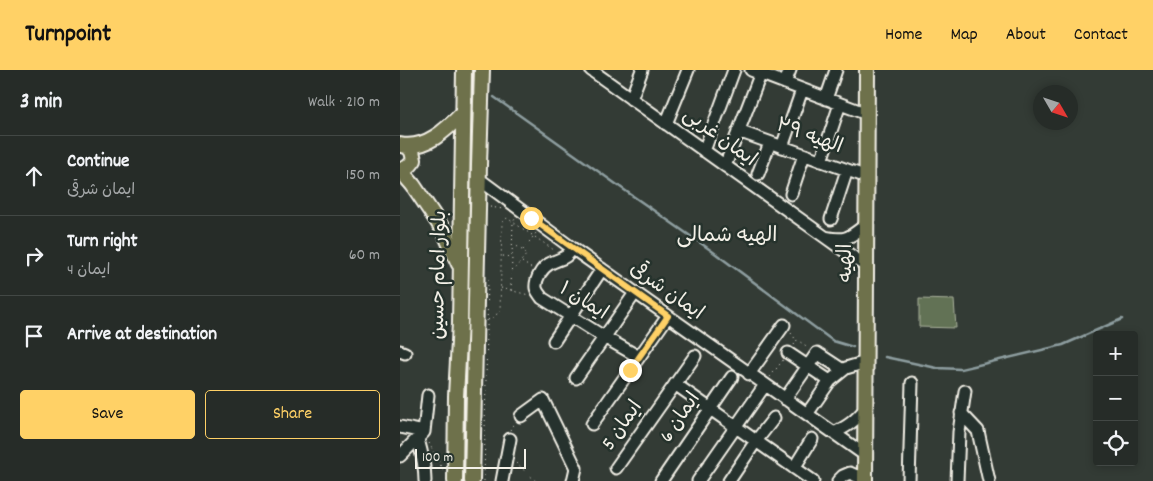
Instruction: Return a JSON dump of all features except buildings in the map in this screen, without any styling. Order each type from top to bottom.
[{"type":"main road","name":"بلوار امام حسین","points":[[451,477],[461,267],[464,70]]},
{"type":"main road","name":"بلوار امام حسین","points":[[472,481],[482,70]]},
{"type":"main road","name":"الهیه","points":[[865,480],[867,70]]},
{"type":"main road","points":[[403,145],[422,144],[432,140],[463,113]]},
{"type":"main road","points":[[403,145],[412,151],[414,160],[409,167],[400,170],[413,185],[444,231],[461,267]]},
{"type":"street","points":[[631,99],[642,70]]},
{"type":"street","points":[[666,124],[688,70]]},
{"type":"street","points":[[704,151],[734,70]]},
{"type":"street","points":[[785,83],[790,70]]},
{"type":"street","points":[[826,99],[836,70]]},
{"type":"street","name":"ایمان غربی","points":[[594,71],[867,267]]},
{"type":"street","points":[[725,166],[758,71],[802,90],[867,114]]},
{"type":"street","points":[[782,147],[802,90]]},
{"type":"street","points":[[821,161],[840,104]]},
{"type":"street","name":"الهیه ۲۹","points":[[738,131],[867,177]]},
{"type":"street","points":[[758,174],[770,143]]},
{"type":"street","points":[[790,194],[804,155]]},
{"type":"street","points":[[831,219],[847,170]]},
{"type":"street","name":"ایمان شرقی","points":[[479,179],[541,226],[865,456]]},
{"type":"street","points":[[825,237],[839,240],[850,237],[867,224]]},
{"type":"street","name":"ایمان ۱","points":[[572,248],[569,254],[547,265],[539,274],[536,290],[542,298],[639,357]]},
{"type":"street","points":[[554,341],[602,269]]},
{"type":"street","points":[[576,378],[635,292]]},
{"type":"street","points":[[592,424],[668,316]]},
{"type":"street","points":[[749,374],[784,325]]},
{"type":"street","points":[[788,353],[830,381]]},
{"type":"street","points":[[785,399],[817,353],[843,370]]},
{"type":"street","name":"ایمان 5","points":[[616,468],[695,356]]},
{"type":"street","points":[[806,414],[830,381],[846,368],[866,362]]},
{"type":"street","name":"ایمان 6","points":[[661,481],[732,377]]},
{"type":"street","points":[[909,481],[912,383]]},
{"type":"street","points":[[675,384],[813,481]]},
{"type":"street","points":[[698,481],[765,385]]},
{"type":"street","points":[[958,481],[961,413],[965,391]]},
{"type":"street","points":[[425,481],[421,436],[428,395]]},
{"type":"street","points":[[521,416],[543,400],[576,468],[573,481]]},
{"type":"street","points":[[834,433],[855,421],[866,409]]},
{"type":"street","points":[[961,413],[978,431],[989,481]]},
{"type":"street","points":[[729,481],[774,418]]},
{"type":"street","points":[[400,427],[421,436]]},
{"type":"street","points":[[400,456],[421,436]]},
{"type":"street","points":[[502,481],[510,439]]},
{"type":"street","points":[[794,468],[812,439]]},
{"type":"street","points":[[838,481],[850,473],[865,480]]},
{"type":"path","points":[[489,207],[507,210]]},
{"type":"path","points":[[511,290],[513,222],[520,210]]},
{"type":"path","points":[[487,320],[500,312],[502,222],[506,218],[534,236],[558,255]]},
{"type":"path","points":[[523,250],[541,226]]},
{"type":"path","points":[[512,243],[528,254],[512,273]]},
{"type":"path","points":[[502,256],[512,257]]},
{"type":"path","points":[[521,261],[536,271]]},
{"type":"path","points":[[500,288],[542,298]]},
{"type":"path","points":[[510,439],[511,429],[516,418],[521,416]]},
{"type":"path","points":[[421,436],[443,470],[451,477]]},
{"type":"path","points":[[507,455],[536,481]]},
{"type":"green space","points":[[919,299],[954,300],[956,328],[919,327]]},
{"type":"waterway","points":[[494,97],[712,251],[833,341],[853,347]]},
{"type":"waterway","points":[[885,357],[937,368],[961,369],[1063,345],[1122,319]]},
{"type":"district","name":"الهیه شمالی","points":[[727,237]]},
{"type":"route","points":[[531,218],[668,316],[630,370]]}]
